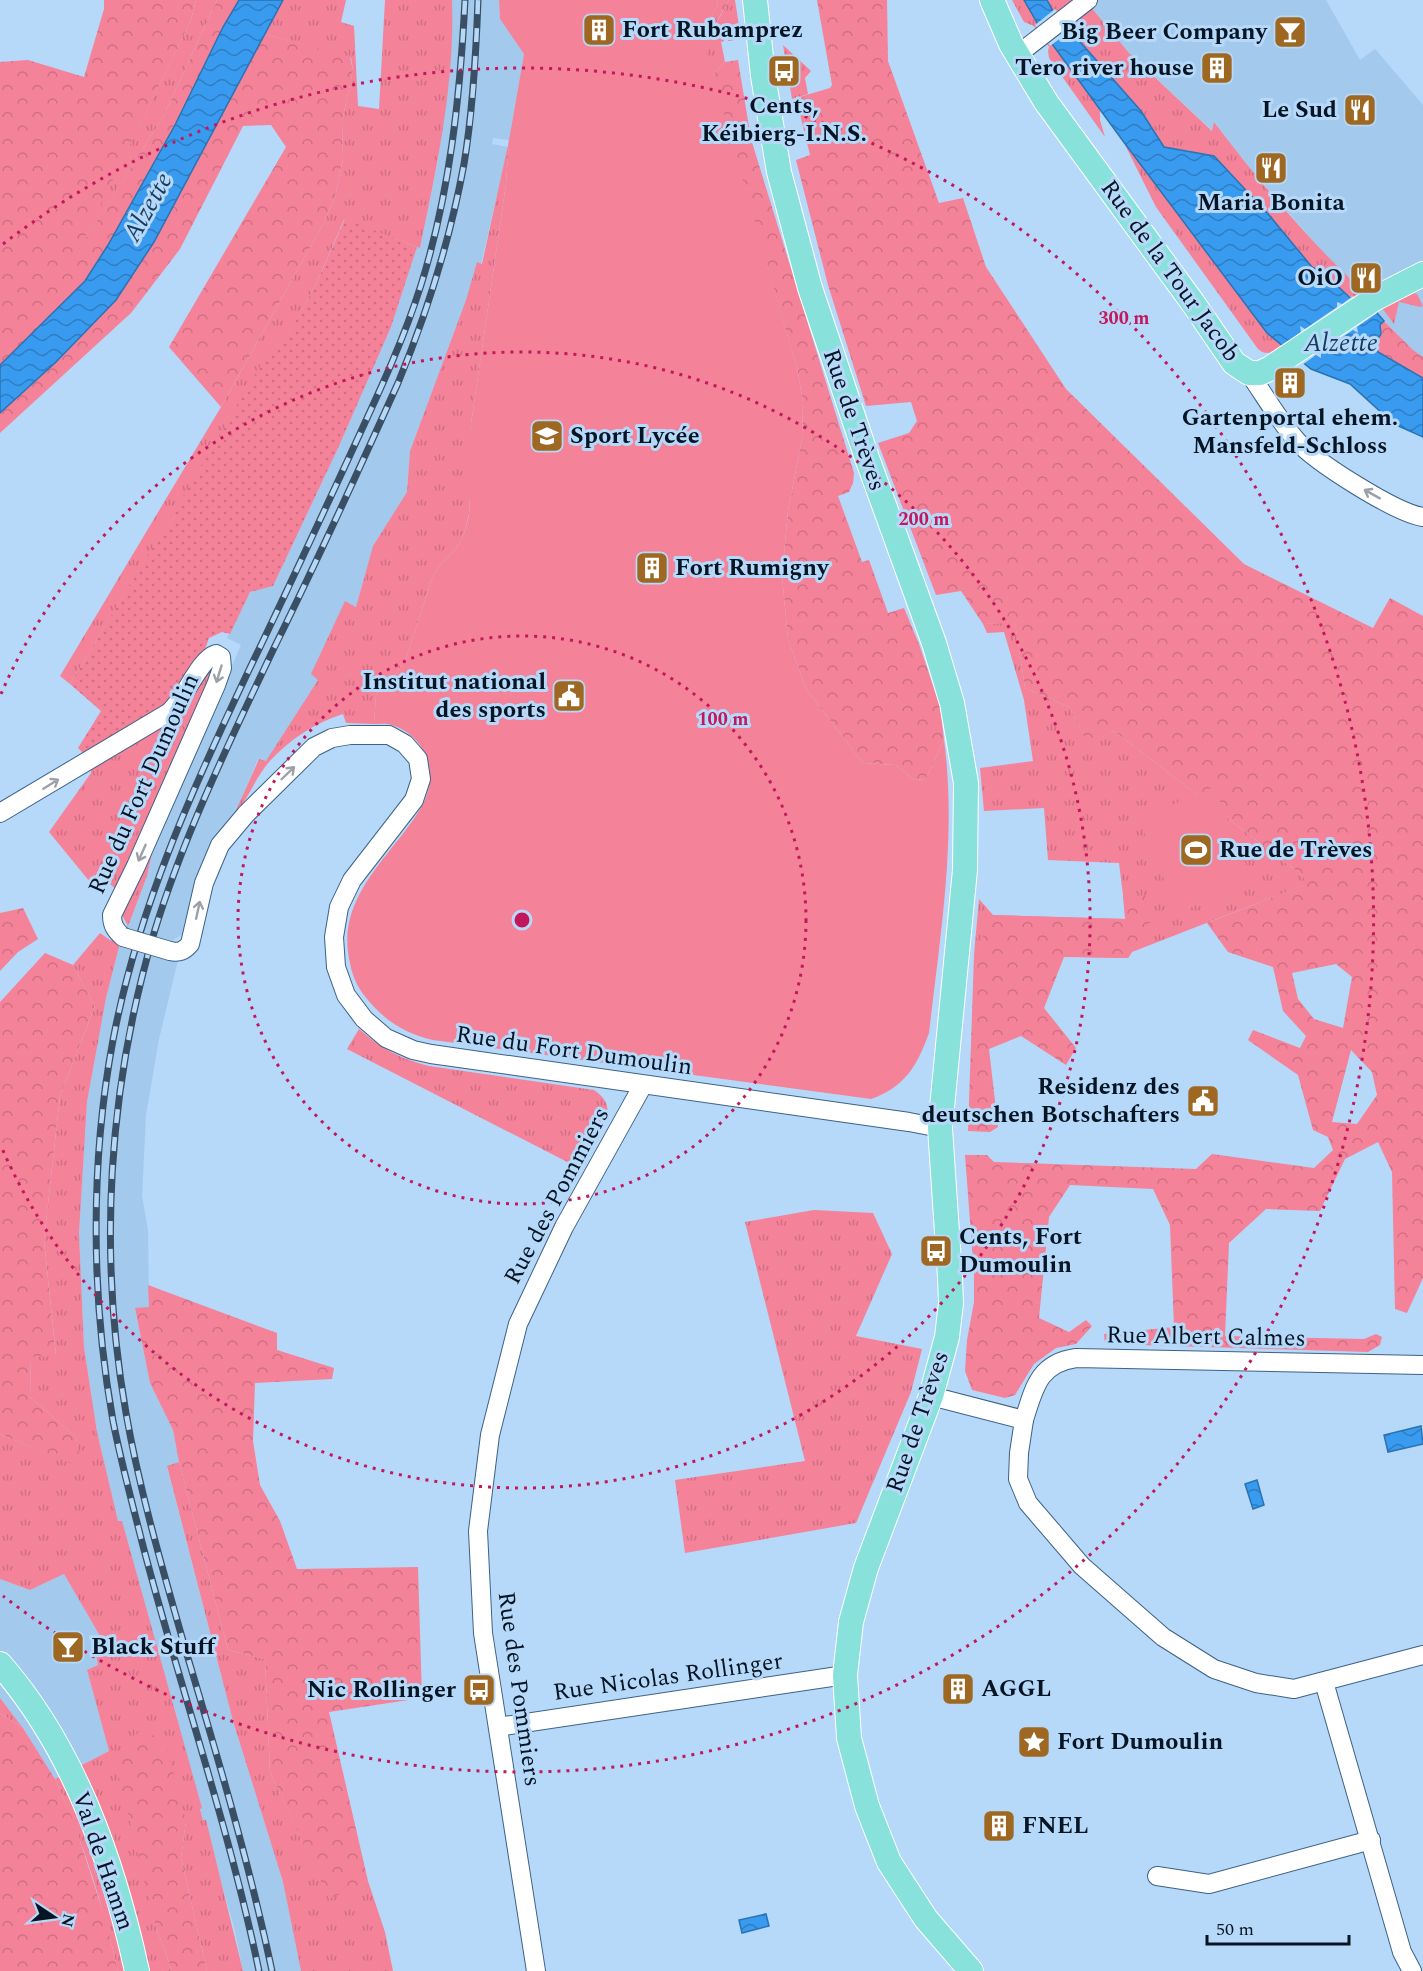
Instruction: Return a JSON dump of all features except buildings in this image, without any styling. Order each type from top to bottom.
[{"type":"main road","name":"Rue de Trèves","points":[[755,0],[763,76],[779,171],[810,288],[867,458],[934,643],[952,703],[966,783],[965,870],[940,1128],[951,1303],[947,1337],[931,1396],[866,1568],[851,1622],[845,1675],[849,1738],[867,1806],[889,1862],[926,1918],[971,1971]]},
{"type":"main road","name":"Rue de la Tour Jacob","points":[[992,0],[1017,55],[1046,102],[1193,303],[1234,363],[1249,373]]},
{"type":"main road","points":[[1249,373],[1260,373],[1269,369],[1368,303],[1423,274]]},
{"type":"main road","name":"Val de Hamm","points":[[0,1664],[51,1738],[92,1815],[126,1917],[137,1971]]},
{"type":"street","points":[[1017,55],[1088,0]]},
{"type":"street","name":"Rue de la Tour Jacob","points":[[1249,373],[1298,442],[1324,463],[1368,492],[1413,516],[1423,518]]},
{"type":"street","name":"Rue du Fort Dumoulin","points":[[0,813],[168,713],[176,707],[211,656],[216,654],[221,657],[222,668],[216,685],[112,915],[112,924],[116,932],[123,937],[170,951],[185,950],[190,944],[204,883],[220,845],[246,814],[314,747],[332,738],[350,735],[389,735],[405,744],[417,759],[421,779],[414,800],[352,880],[339,907],[334,937],[336,967],[346,995],[364,1019],[386,1038],[413,1050],[940,1128]]},
{"type":"street","name":"Rue des Pommiers","points":[[536,1971],[483,1633],[478,1531],[490,1435],[518,1324],[564,1227],[643,1085]]},
{"type":"street","name":"Rue Albert Calmes","points":[[1423,1365],[1076,1358],[1060,1360],[1046,1370],[1033,1390],[1024,1420],[1018,1453],[1018,1479],[1028,1503],[1082,1566],[1163,1637],[1214,1669],[1256,1683],[1294,1689],[1423,1655]]},
{"type":"street","points":[[931,1396],[1024,1420]]},
{"type":"street","name":"Rue Nicolas Rollinger","points":[[498,1727],[845,1675]]},
{"type":"street","points":[[1324,1682],[1402,1952],[1412,1971]]},
{"type":"street","points":[[1157,1876],[1209,1884],[1371,1839]]},
{"type":"shaded area","points":[[452,0],[499,0],[500,19],[524,54],[509,140],[493,138],[492,144],[508,147],[481,264],[477,263],[466,300],[410,451],[407,492],[373,547],[356,607],[346,602],[318,680],[266,762],[258,759],[185,933],[173,940],[168,957],[178,960],[159,1039],[146,1115],[142,1196],[148,1230],[149,1307],[135,1309],[150,1383],[173,1430],[179,1462],[167,1467],[233,1721],[283,1882],[301,1971],[243,1971],[234,1927],[118,1522],[97,1432],[84,1347],[79,1233],[87,1102],[106,998],[120,943],[147,876],[153,849],[241,645],[227,638],[250,592],[273,586],[339,446],[391,327],[417,247],[420,248],[438,160],[449,72]]},
{"type":"shaded area","points":[[1085,0],[1326,0],[1360,60],[1375,49],[1423,105],[1423,357],[1413,350],[1377,313],[1359,292],[1361,289],[1325,255],[1245,162],[1215,123],[1213,131],[1129,53]]},
{"type":"shaded area","points":[[64,1574],[100,1636],[94,1643],[98,1665],[87,1670],[109,1751],[55,1779],[23,1728],[0,1698],[0,1579],[30,1590]]},
{"type":"green space","points":[[104,0],[196,0],[191,20],[78,251],[163,117],[217,0],[239,0],[223,27],[175,125],[108,245],[85,281],[0,365],[0,62],[28,60],[84,77],[104,9]]},
{"type":"green space","points":[[196,0],[217,0],[163,117],[74,258],[191,20]]},
{"type":"green space","points":[[283,0],[346,0],[341,22],[354,26],[358,106],[379,109],[385,0],[452,0],[448,94],[420,248],[344,220],[316,284],[280,351],[273,347],[168,528],[165,527],[70,684],[60,676],[221,407],[322,226],[335,197],[343,159],[342,122],[353,70],[351,58],[264,34]]},
{"type":"green space","points":[[499,0],[717,0],[718,5],[701,34],[797,368],[803,401],[802,438],[788,511],[782,576],[788,639],[806,689],[863,763],[896,765],[914,780],[926,779],[944,740],[948,777],[948,850],[946,887],[929,1033],[920,1056],[901,1082],[871,1099],[433,1040],[403,1029],[386,1018],[363,994],[353,974],[348,952],[348,930],[353,910],[372,874],[422,806],[429,782],[426,758],[414,738],[404,730],[392,725],[374,724],[376,694],[391,680],[406,659],[432,578],[439,566],[456,549],[464,534],[469,515],[470,431],[506,184],[509,140],[524,54],[500,19]]},
{"type":"green space","points":[[622,0],[717,0],[701,34],[704,46],[729,0],[735,0],[741,39],[728,41],[726,24],[723,24],[724,41],[721,42],[725,62],[712,76]]},
{"type":"green space","points":[[717,0],[729,0],[715,25],[716,32],[704,46],[701,34],[718,5]]},
{"type":"green space","points":[[817,0],[887,0],[888,61],[939,203],[963,198],[986,267],[1066,389],[1244,564],[1373,628],[1390,598],[1423,616],[1423,1278],[1407,1313],[1395,1309],[1392,1172],[1378,1142],[1345,1159],[1320,1211],[1266,1209],[1229,1243],[1225,1336],[1364,1339],[1376,1334],[1382,1337],[1380,1345],[1368,1352],[1105,1344],[1104,1334],[1174,1327],[1170,1225],[1153,1189],[1070,1185],[1049,1217],[1039,1318],[1069,1332],[1086,1320],[1092,1326],[1076,1344],[1056,1348],[1034,1364],[1015,1395],[1005,1398],[972,1390],[965,1371],[967,1340],[974,1302],[974,1274],[965,1155],[987,1155],[994,1162],[1196,1169],[1212,1154],[1314,1168],[1333,1150],[1328,1137],[1313,1130],[1298,1075],[1248,1040],[1253,1030],[1300,1048],[1306,1036],[1283,1011],[1273,967],[1228,952],[1207,923],[1306,884],[1303,876],[1114,731],[1087,743],[1069,707],[1025,688],[1015,623],[983,624],[961,591],[936,595],[878,443],[909,433],[917,421],[911,402],[866,406],[828,285],[796,160],[810,155],[796,98],[830,88],[832,85]],"holes":[[[1336,964],[1352,977],[1343,1028],[1314,1019],[1298,999],[1292,973]],[[1351,1050],[1372,1072],[1377,1095],[1357,1124],[1332,1122]]]},
{"type":"green space","points":[[1012,0],[1024,0],[1039,26],[1100,110],[1100,120],[1105,137],[1049,58],[1049,47],[1034,26],[1024,22]]},
{"type":"green space","points":[[1047,0],[1085,0],[1129,53],[1212,131],[1214,122],[1284,209],[1362,290],[1359,292],[1377,313],[1343,292],[1326,275],[1312,267],[1269,215],[1190,151],[1164,147],[1141,111],[1053,11]]},
{"type":"green space","points":[[264,34],[350,57],[353,70],[342,122],[343,159],[335,197],[322,226],[221,407],[169,347],[286,147],[271,125],[243,126],[180,249],[131,313],[0,433],[0,413],[56,362],[116,300],[154,242]]},
{"type":"green space","points":[[783,45],[811,71],[805,78],[808,94],[792,99]]},
{"type":"green space","points":[[738,60],[751,139],[854,473],[849,492],[838,496],[862,562],[869,560],[888,613],[904,608],[940,706],[944,740],[926,779],[914,780],[896,765],[863,763],[806,689],[788,639],[782,576],[788,511],[802,438],[803,401],[797,368],[712,76],[725,62]]},
{"type":"green space","points":[[509,140],[506,184],[470,431],[470,497],[464,534],[456,549],[439,566],[432,578],[406,659],[391,680],[376,694],[374,724],[346,723],[343,714],[303,733],[269,762],[233,817],[259,759],[266,761],[318,680],[311,674],[345,601],[356,607],[373,546],[407,492],[410,451],[466,300],[477,262],[482,264]]},
{"type":"green space","points":[[1123,141],[1267,333],[1282,345],[1267,353],[1258,349],[1156,207]]},
{"type":"green space","points":[[345,219],[417,247],[391,327],[339,446],[273,586],[250,592],[230,634],[222,632],[209,638],[196,675],[182,698],[89,759],[78,748],[101,711],[70,684],[165,526],[168,527],[175,516],[172,515],[272,346],[280,350],[316,284]]},
{"type":"green space","points":[[1414,293],[1417,294],[1423,306],[1399,302],[1394,324],[1382,308]]},
{"type":"green space","points":[[1384,321],[1423,357],[1423,378],[1378,352],[1377,335]]},
{"type":"green space","points":[[1015,622],[1025,688],[1069,707],[1087,742],[1114,731],[1303,876],[1307,884],[1132,952],[1128,958],[974,955],[979,899],[993,915],[1126,919],[1119,863],[1048,860],[1044,808],[984,811],[980,768],[1033,761],[1024,700],[1004,632],[987,633],[983,624]]},
{"type":"green space","points":[[221,657],[128,926],[122,915],[134,870],[122,894],[100,876],[90,882],[49,832],[91,773],[89,759]]},
{"type":"green space","name":"Rue de Trèves","points":[[1214,787],[1253,881],[1178,913],[1139,819]]},
{"type":"green space","points":[[1123,896],[1145,896],[1155,914],[1128,958],[1064,957],[1044,1008],[1076,1048],[1066,1065],[1021,1036],[989,1049],[998,1127],[990,1132],[968,1131],[974,955],[993,915],[1125,919]]},
{"type":"green space","points":[[23,908],[38,939],[18,952],[0,971],[0,913]]},
{"type":"green space","points":[[100,933],[120,943],[106,998],[87,1102],[79,1233],[84,1347],[97,1432],[118,1521],[122,1521],[202,1808],[200,1809],[203,1820],[206,1820],[243,1971],[207,1971],[181,1858],[186,1821],[154,1921],[172,1971],[118,1971],[91,1874],[75,1826],[55,1779],[109,1751],[87,1670],[98,1665],[94,1643],[100,1636],[64,1574],[30,1590],[0,1579],[0,1434],[81,1467],[76,1437],[30,1397],[31,1357],[56,1355],[44,1240],[60,1096],[95,1006],[73,965]]},
{"type":"green space","points":[[45,953],[73,965],[95,1006],[60,1096],[44,1240],[56,1356],[31,1357],[30,1397],[76,1437],[82,1468],[0,1434],[0,1002]]},
{"type":"green space","points":[[359,1029],[391,1052],[429,1066],[594,1090],[601,1096],[607,1107],[605,1119],[577,1167],[347,1049]]},
{"type":"green space","points":[[814,1210],[873,1213],[892,1254],[856,1336],[922,1349],[911,1392],[856,1523],[685,1553],[675,1480],[805,1461],[745,1222]]},
{"type":"green space","points":[[148,1285],[277,1333],[277,1350],[334,1368],[332,1379],[255,1383],[253,1441],[260,1485],[280,1521],[297,1569],[418,1567],[422,1698],[329,1712],[368,1881],[329,1899],[270,1772],[265,1659],[228,1650],[179,1462],[173,1430],[150,1383],[135,1308],[149,1307]]},
{"type":"green space","points":[[179,1462],[228,1650],[265,1659],[270,1772],[329,1898],[368,1881],[385,1932],[393,1971],[301,1971],[283,1882],[233,1721],[167,1466]]},
{"type":"green space","points":[[0,1698],[23,1728],[0,1713]]},
{"type":"green space","points":[[0,1713],[23,1728],[55,1779],[74,1822],[106,1921],[118,1971],[0,1971]]},
{"type":"green space","points":[[140,1730],[165,1740],[186,1821],[181,1858],[207,1971],[172,1971],[154,1921],[115,1761]]},
{"type":"water","name":"Alzette","points":[[239,0],[283,0],[154,242],[116,300],[56,362],[0,413],[0,365],[85,281],[108,245],[175,125],[223,27]]},
{"type":"water","name":"Alzette","points":[[1024,0],[1047,0],[1053,11],[1141,111],[1164,147],[1214,156],[1269,215],[1312,267],[1326,275],[1363,310],[1377,313],[1384,321],[1380,325],[1381,334],[1376,343],[1378,352],[1423,378],[1423,437],[1394,424],[1350,384],[1311,369],[1267,333],[1039,26]]},
{"type":"water","points":[[1421,1426],[1423,1444],[1388,1452],[1384,1435]]},
{"type":"water","points":[[1257,1480],[1264,1505],[1253,1509],[1245,1484]]},
{"type":"water","points":[[766,1914],[769,1926],[742,1933],[739,1920]]},
{"type":"pier","points":[[1055,9],[1073,29],[1050,46],[1035,25]]},
{"type":"pier","points":[[1353,296],[1365,307],[1374,309],[1377,313],[1357,327],[1358,333],[1353,330],[1321,352],[1321,358],[1316,355],[1302,365],[1280,347],[1301,332],[1300,326],[1305,329],[1337,307],[1337,302],[1342,304]]},
{"type":"railway","points":[[259,1971],[219,1809],[156,1596],[113,1421],[100,1327],[97,1279],[96,1230],[100,1134],[105,1087],[124,991],[168,852],[206,762],[386,377],[421,285],[439,215],[452,144],[465,0]]},
{"type":"railway","points":[[272,1971],[232,1809],[152,1531],[126,1413],[117,1353],[110,1232],[112,1172],[118,1111],[126,1051],[138,992],[154,933],[179,860],[225,753],[398,383],[428,303],[445,248],[464,164],[474,82],[478,0]]},
{"type":"place","name":"Fort Rubamprez","points":[[599,30]]},
{"type":"place","name":"Big Beer Company","points":[[1290,32]]},
{"type":"place","name":"Tero river house","points":[[1217,68]]},
{"type":"place","name":"Cents, Kéibierg-I.N.S.","points":[[784,71]]},
{"type":"place","name":"Le Sud","points":[[1360,110]]},
{"type":"place","name":"Maria Bonita","points":[[1271,168]]},
{"type":"place","name":"OiO","points":[[1366,278]]},
{"type":"place","name":"Gartenportal ehem. Mansfeld-Schloss","points":[[1290,383]]},
{"type":"place","name":"Sport Lycée","points":[[547,436]]},
{"type":"place","name":"Fort Rumigny","points":[[652,568]]},
{"type":"place","name":"Institut national des sports","points":[[569,696]]},
{"type":"place","name":"Rue de Trèves","points":[[1196,850]]},
{"type":"place","name":"Residenz des deutschen Botschafters","points":[[1203,1101]]},
{"type":"place","name":"Cents, Fort Dumoulin","points":[[936,1251]]},
{"type":"place","name":"Black Stuff","points":[[68,1647]]},
{"type":"place","name":"AGGL","points":[[958,1689]]},
{"type":"place","name":"Nic Rollinger","points":[[479,1690]]},
{"type":"place","name":"Fort Dumoulin","points":[[1034,1742]]},
{"type":"place","name":"FNEL","points":[[999,1826]]}]
